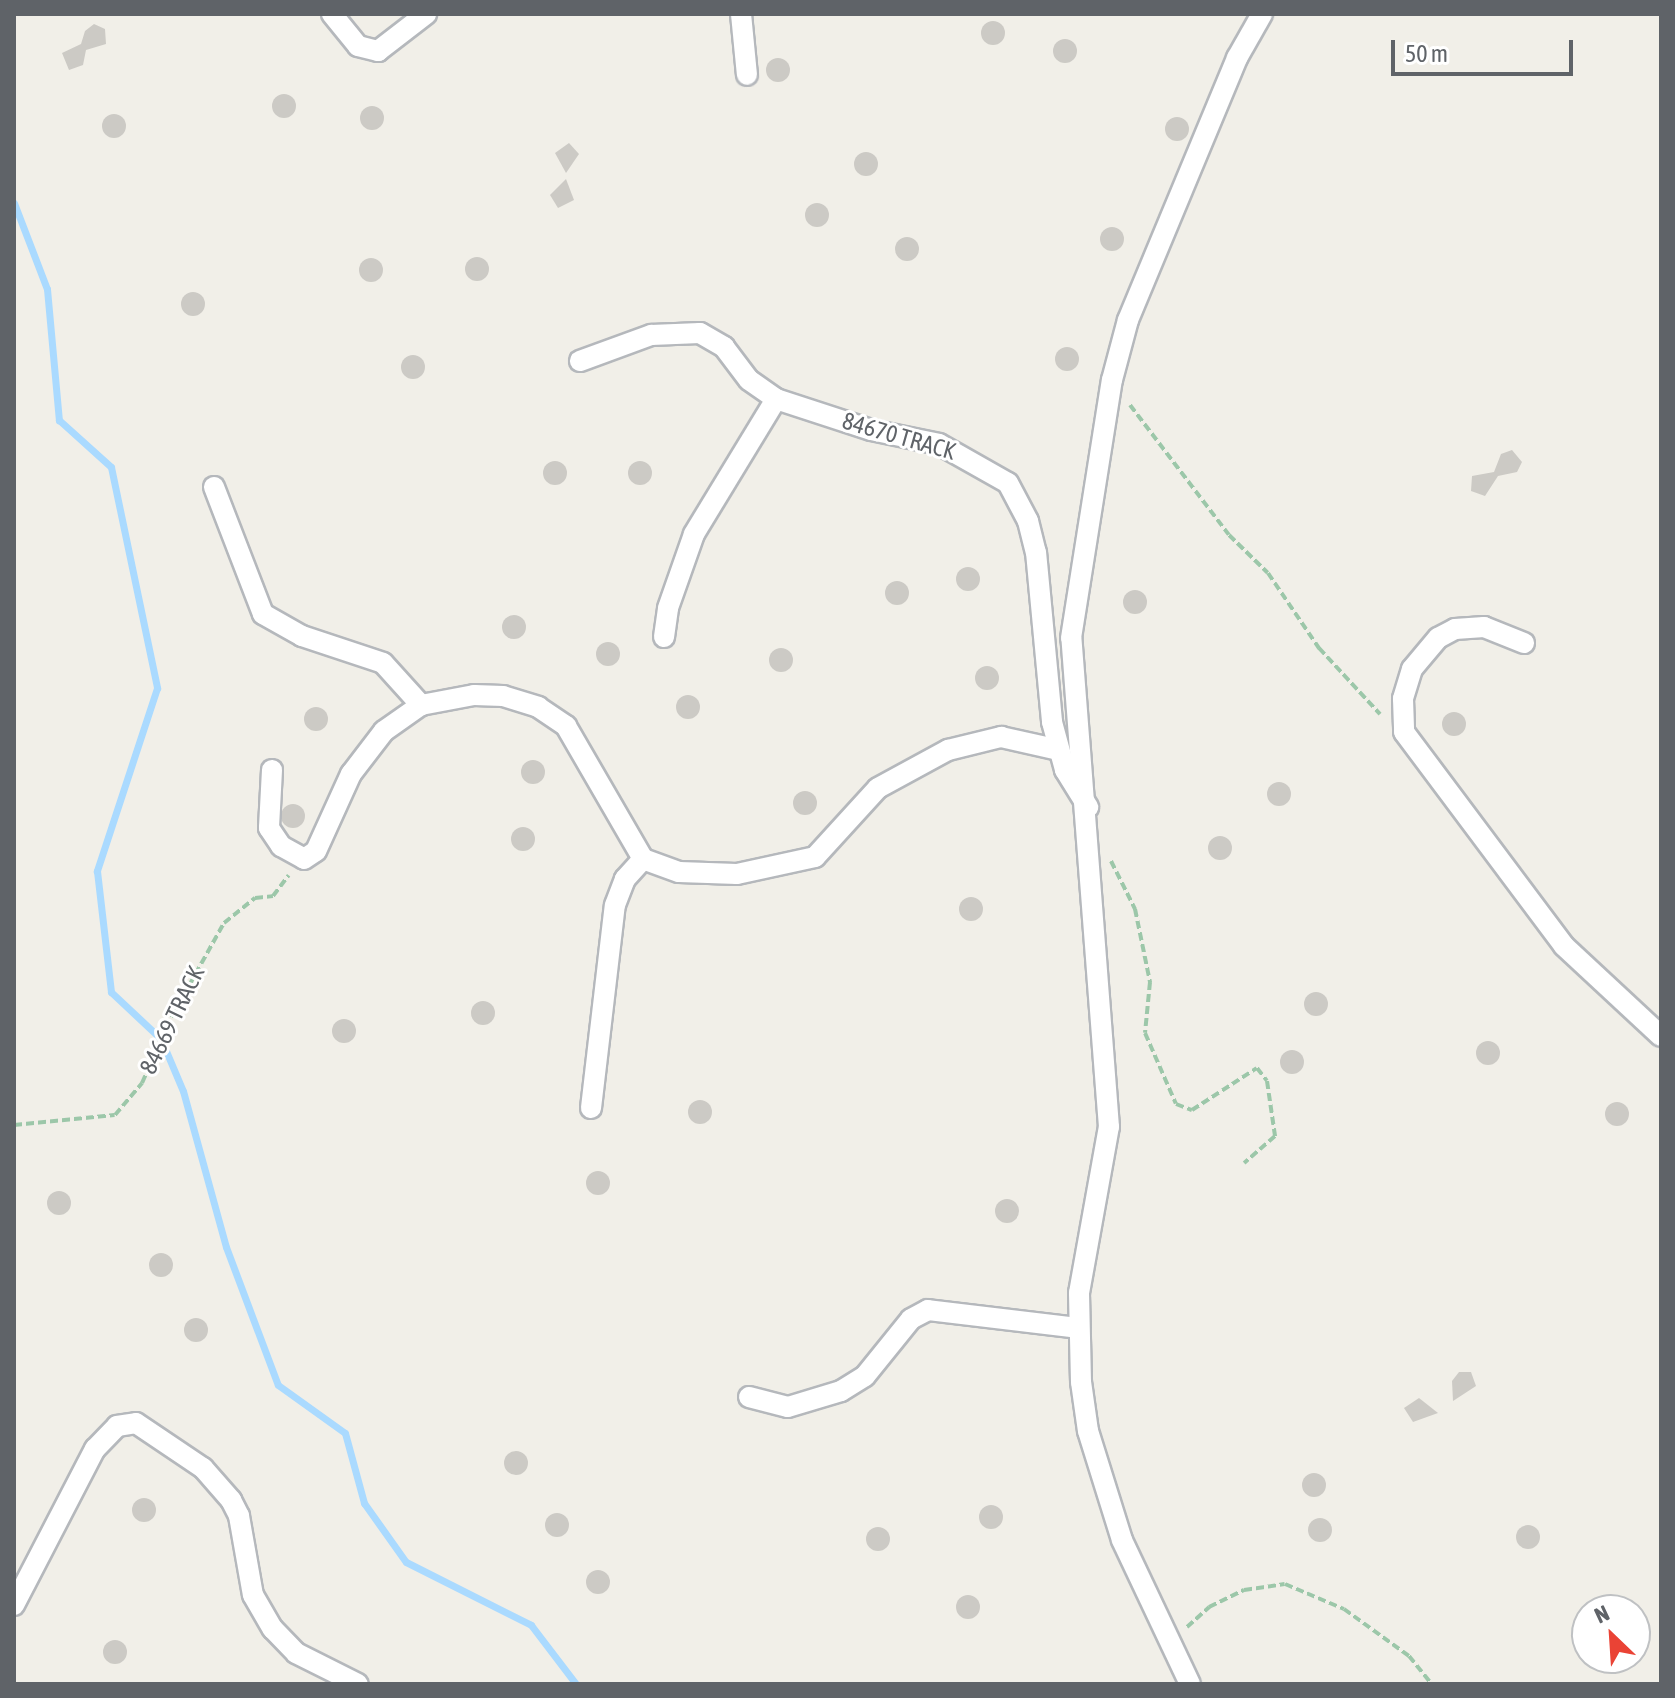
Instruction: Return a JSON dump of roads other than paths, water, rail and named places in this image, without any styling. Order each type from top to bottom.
[{"type":"street","points":[[332,14],[358,46],[378,51],[426,14]]},
{"type":"street","points":[[741,14],[747,75]]},
{"type":"street","points":[[1190,1684],[1168,1645],[1122,1540],[1100,1473],[1083,1394],[1079,1293],[1109,1127],[1088,807],[1071,638],[1112,380],[1141,279],[1237,58],[1262,14]]},
{"type":"street","points":[[580,361],[651,335],[700,333],[724,347],[749,380],[776,399],[694,534],[668,608],[664,637]]},
{"type":"street","name":"84670 TRACK","points":[[776,399],[871,430],[939,444],[1008,483],[1028,521],[1036,552],[1045,615],[1045,688],[1059,750],[1072,786],[1088,807]]},
{"type":"street","points":[[214,487],[263,614],[302,636],[383,663],[421,705]]},
{"type":"street","points":[[1524,643],[1484,627],[1455,629],[1438,638],[1412,669],[1403,699],[1404,732],[1564,946],[1661,1036]]},
{"type":"street","points":[[272,770],[269,828],[300,860],[316,851],[368,750],[421,705],[474,695],[503,696],[538,707],[566,726],[643,859],[704,875],[797,865],[831,845],[878,788],[920,761],[1001,737],[1059,750]]},
{"type":"street","points":[[591,1108],[615,905],[625,879],[643,859]]},
{"type":"street","points":[[749,1397],[788,1407],[841,1391],[865,1376],[911,1319],[928,1310],[1078,1328]]},
{"type":"street","points":[[14,1605],[95,1449],[117,1426],[136,1423],[203,1468],[231,1500],[239,1516],[253,1595],[273,1629],[296,1653],[358,1684]]},
{"type":"waterway","points":[[14,203],[47,289],[59,420],[111,467],[157,688],[97,871],[111,992],[161,1039],[183,1091],[226,1247],[278,1385],[345,1433],[364,1503],[406,1562],[531,1625],[576,1684]]}]
